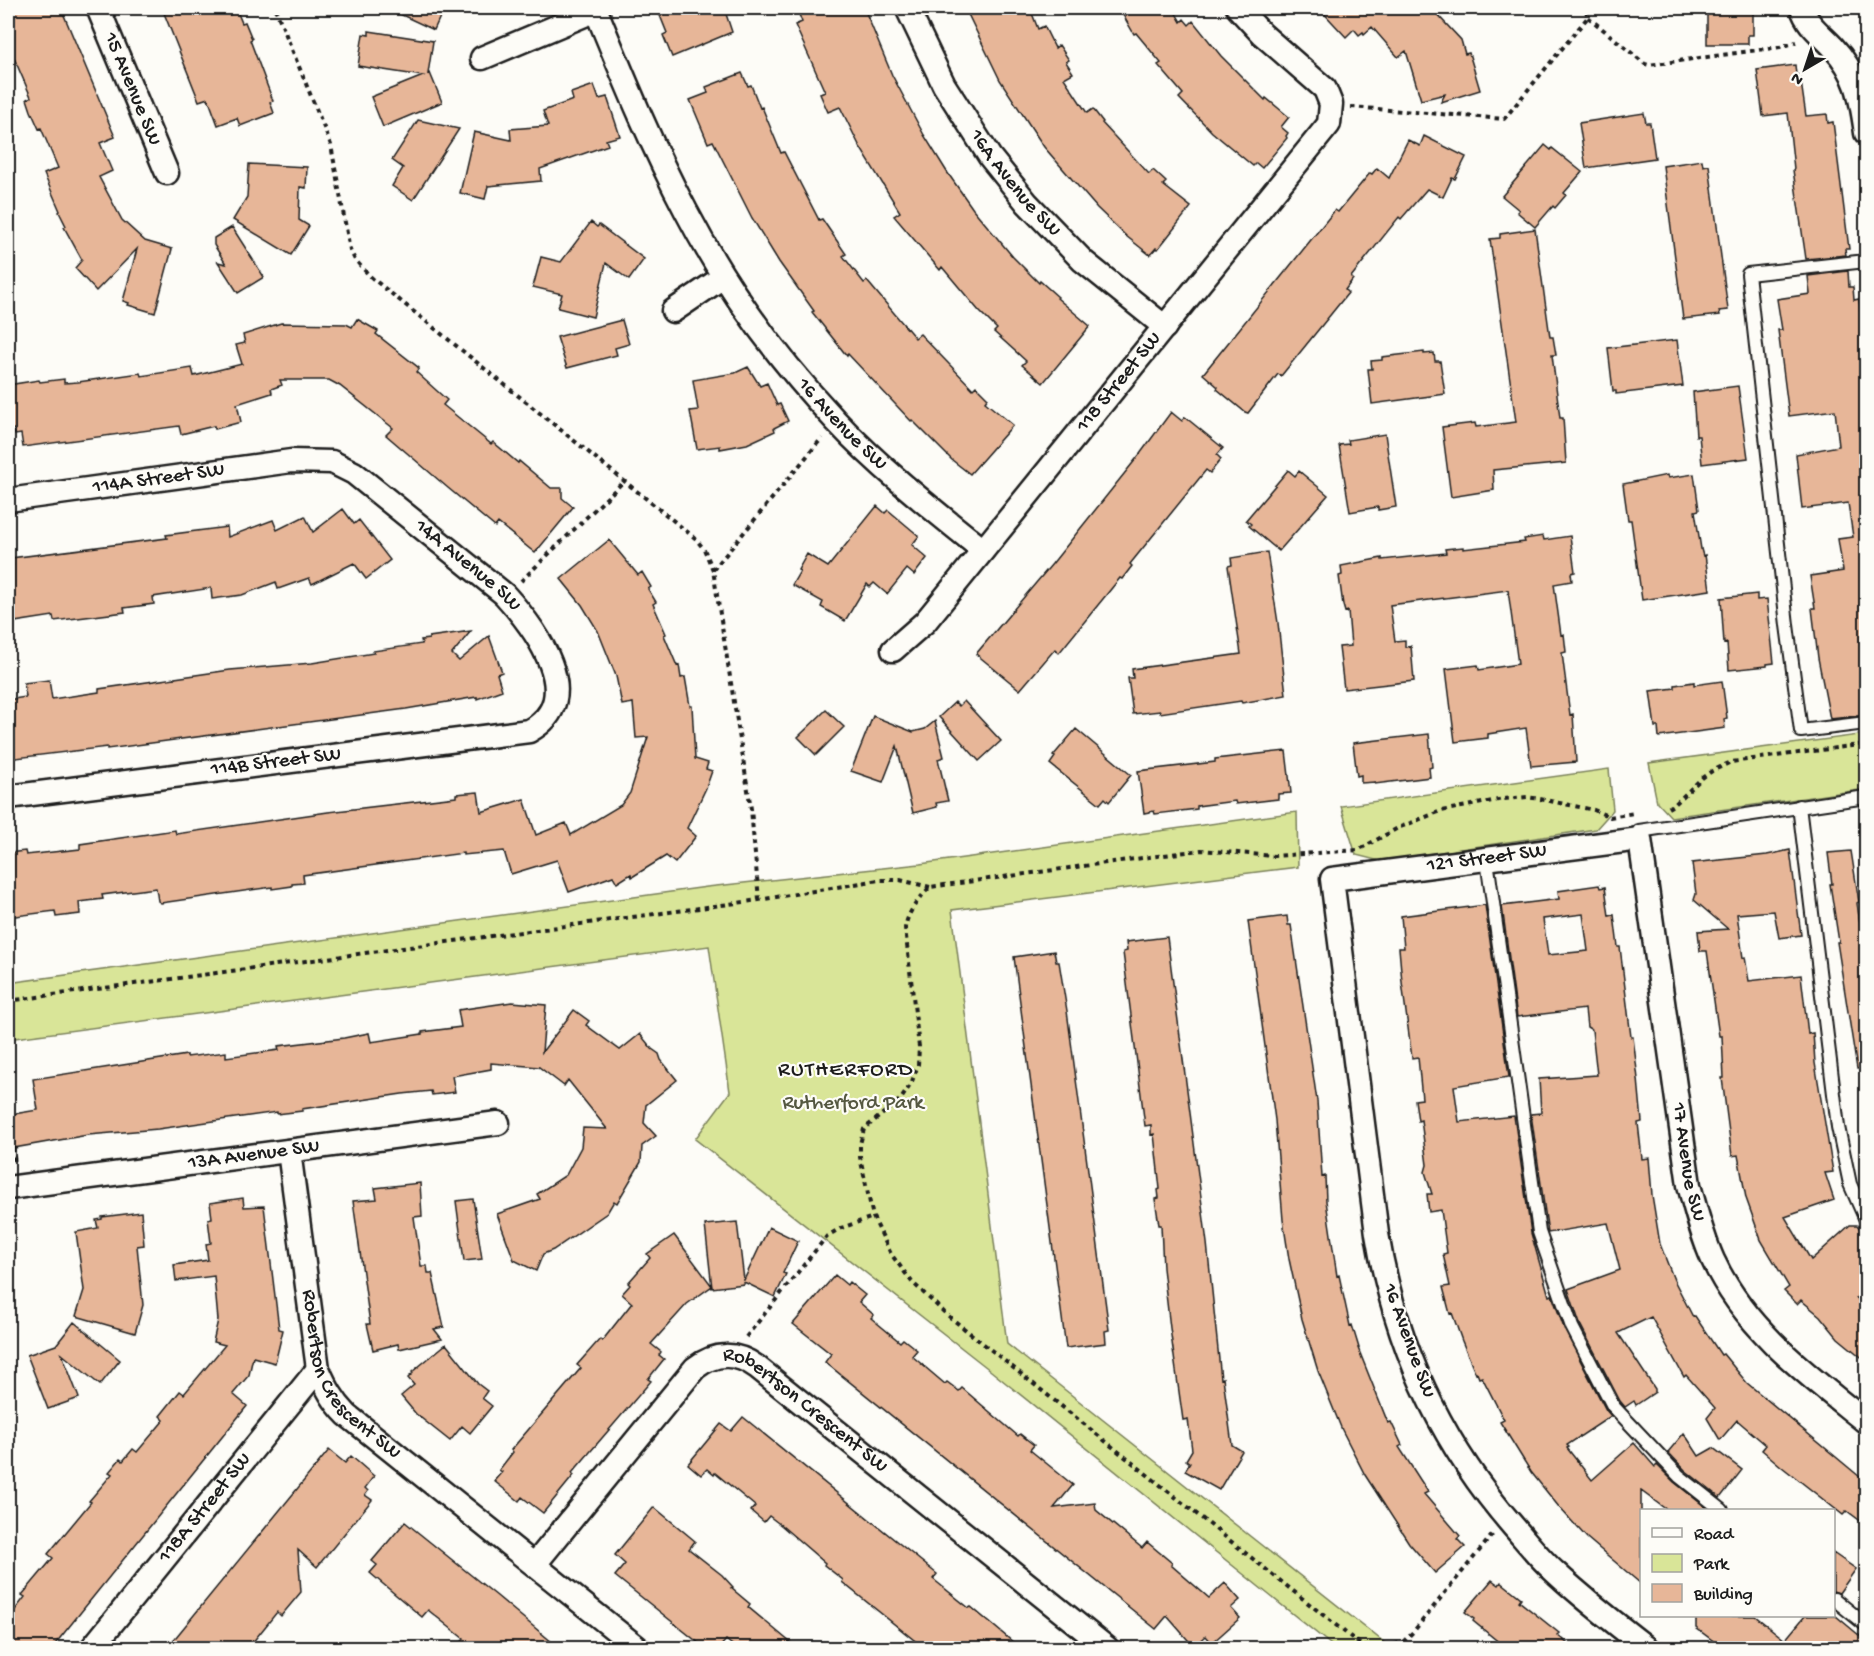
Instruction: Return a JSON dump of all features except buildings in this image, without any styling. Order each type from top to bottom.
[{"type":"street","name":"15 Avenue SW","points":[[98,8],[167,173]]},
{"type":"street","name":"16A Avenue SW","points":[[907,8],[944,85],[990,158],[1027,203],[1083,261],[1165,327]]},
{"type":"street","points":[[1238,8],[1286,56],[1325,89],[1331,104]]},
{"type":"street","points":[[1802,8],[1806,19],[1843,59],[1856,81],[1861,96],[1866,133]]},
{"type":"street","name":"16 Avenue SW","points":[[482,58],[595,9],[655,149],[686,212],[723,277],[780,356],[836,421],[904,486],[983,550]]},
{"type":"street","name":"118 Street SW","points":[[892,650],[925,622],[1325,131],[1329,124],[1331,104]]},
{"type":"street","points":[[673,311],[723,277]]},
{"type":"street","name":"114A Street SW","points":[[8,500],[308,460]]},
{"type":"street","name":"14A Avenue SW","points":[[308,460],[332,462],[354,473],[504,594],[535,633],[546,652],[553,673],[557,691],[555,702],[552,711],[542,724]]},
{"type":"street","name":"114B Street SW","points":[[8,797],[516,733],[529,731],[542,724]]},
{"type":"street","name":"121 Street SW","points":[[1332,879],[1487,860],[1640,835]]},
{"type":"street","name":"17 Avenue SW","points":[[1640,835],[1689,1185],[1705,1240],[1714,1262],[1730,1289],[1767,1337],[1793,1363],[1866,1422]]},
{"type":"street","name":"16 Avenue SW","points":[[1332,879],[1380,1252],[1393,1310],[1406,1349],[1440,1424],[1489,1498],[1554,1572],[1647,1648]]},
{"type":"street","name":"13A Avenue SW","points":[[13,1187],[498,1124]]},
{"type":"street","name":"Robertson Crescent SW","points":[[290,1151],[318,1369],[336,1404],[638,1648]]},
{"type":"street","name":"Robertson Crescent SW","points":[[535,1564],[695,1368],[705,1360],[716,1356],[731,1356],[748,1361],[757,1367],[1107,1648]]},
{"type":"street","name":"118A Street SW","points":[[92,1648],[318,1369]]},
{"type":"lane","points":[[1866,261],[1748,274],[1787,625],[1802,731],[1866,723]]},
{"type":"lane","points":[[1640,835],[1798,806],[1866,797]]},
{"type":"lane","points":[[1798,806],[1838,1127],[1850,1184],[1866,1220]]},
{"type":"lane","points":[[1487,860],[1539,1232],[1572,1327],[1613,1406],[1679,1476],[1721,1509]]},
{"type":"lane","points":[[1835,1601],[1866,1625]]},
{"type":"path","points":[[275,8],[331,145],[347,237],[355,260],[372,278],[694,538],[704,549],[713,570],[751,809],[759,900]]},
{"type":"path","points":[[1585,8],[1588,17],[1649,65],[1780,47],[1820,34]]},
{"type":"path","points":[[1331,104],[1377,110],[1504,119],[1588,17]]},
{"type":"path","points":[[713,570],[836,421]]},
{"type":"path","points":[[504,594],[521,581],[624,481]]},
{"type":"path","points":[[1658,810],[1675,804],[1707,774],[1731,762],[1866,744]]},
{"type":"path","points":[[8,1001],[759,900],[879,880],[900,880],[930,887],[1201,850],[1274,856],[1358,850],[1398,828],[1441,811],[1527,797],[1594,810],[1610,817]]},
{"type":"path","points":[[930,887],[912,907],[905,928],[918,1047],[916,1074],[901,1099],[868,1124],[861,1134],[860,1156],[873,1217],[891,1254],[902,1271],[925,1296],[1347,1635],[1368,1648]]},
{"type":"path","points":[[8,1112],[13,1187]]},
{"type":"path","points":[[731,1356],[827,1236],[841,1228],[873,1217]]},
{"type":"path","points":[[1386,1648],[1404,1641],[1413,1632],[1496,1532]]},
{"type":"green space","points":[[1866,734],[1866,789],[1671,817],[1657,802],[1649,763]]},
{"type":"green space","points":[[1609,769],[1613,810],[1596,829],[1380,861],[1356,855],[1341,806]]},
{"type":"green space","name":"Rutherford Park","points":[[1297,812],[1298,867],[952,910],[1007,1344],[1385,1643],[1405,1648],[1335,1648],[986,1367],[695,1139],[730,1092],[709,946],[8,1039],[8,983],[707,887],[920,864]]},
{"type":"district","name":"RUTHERFORD","points":[[846,1071]]}]
